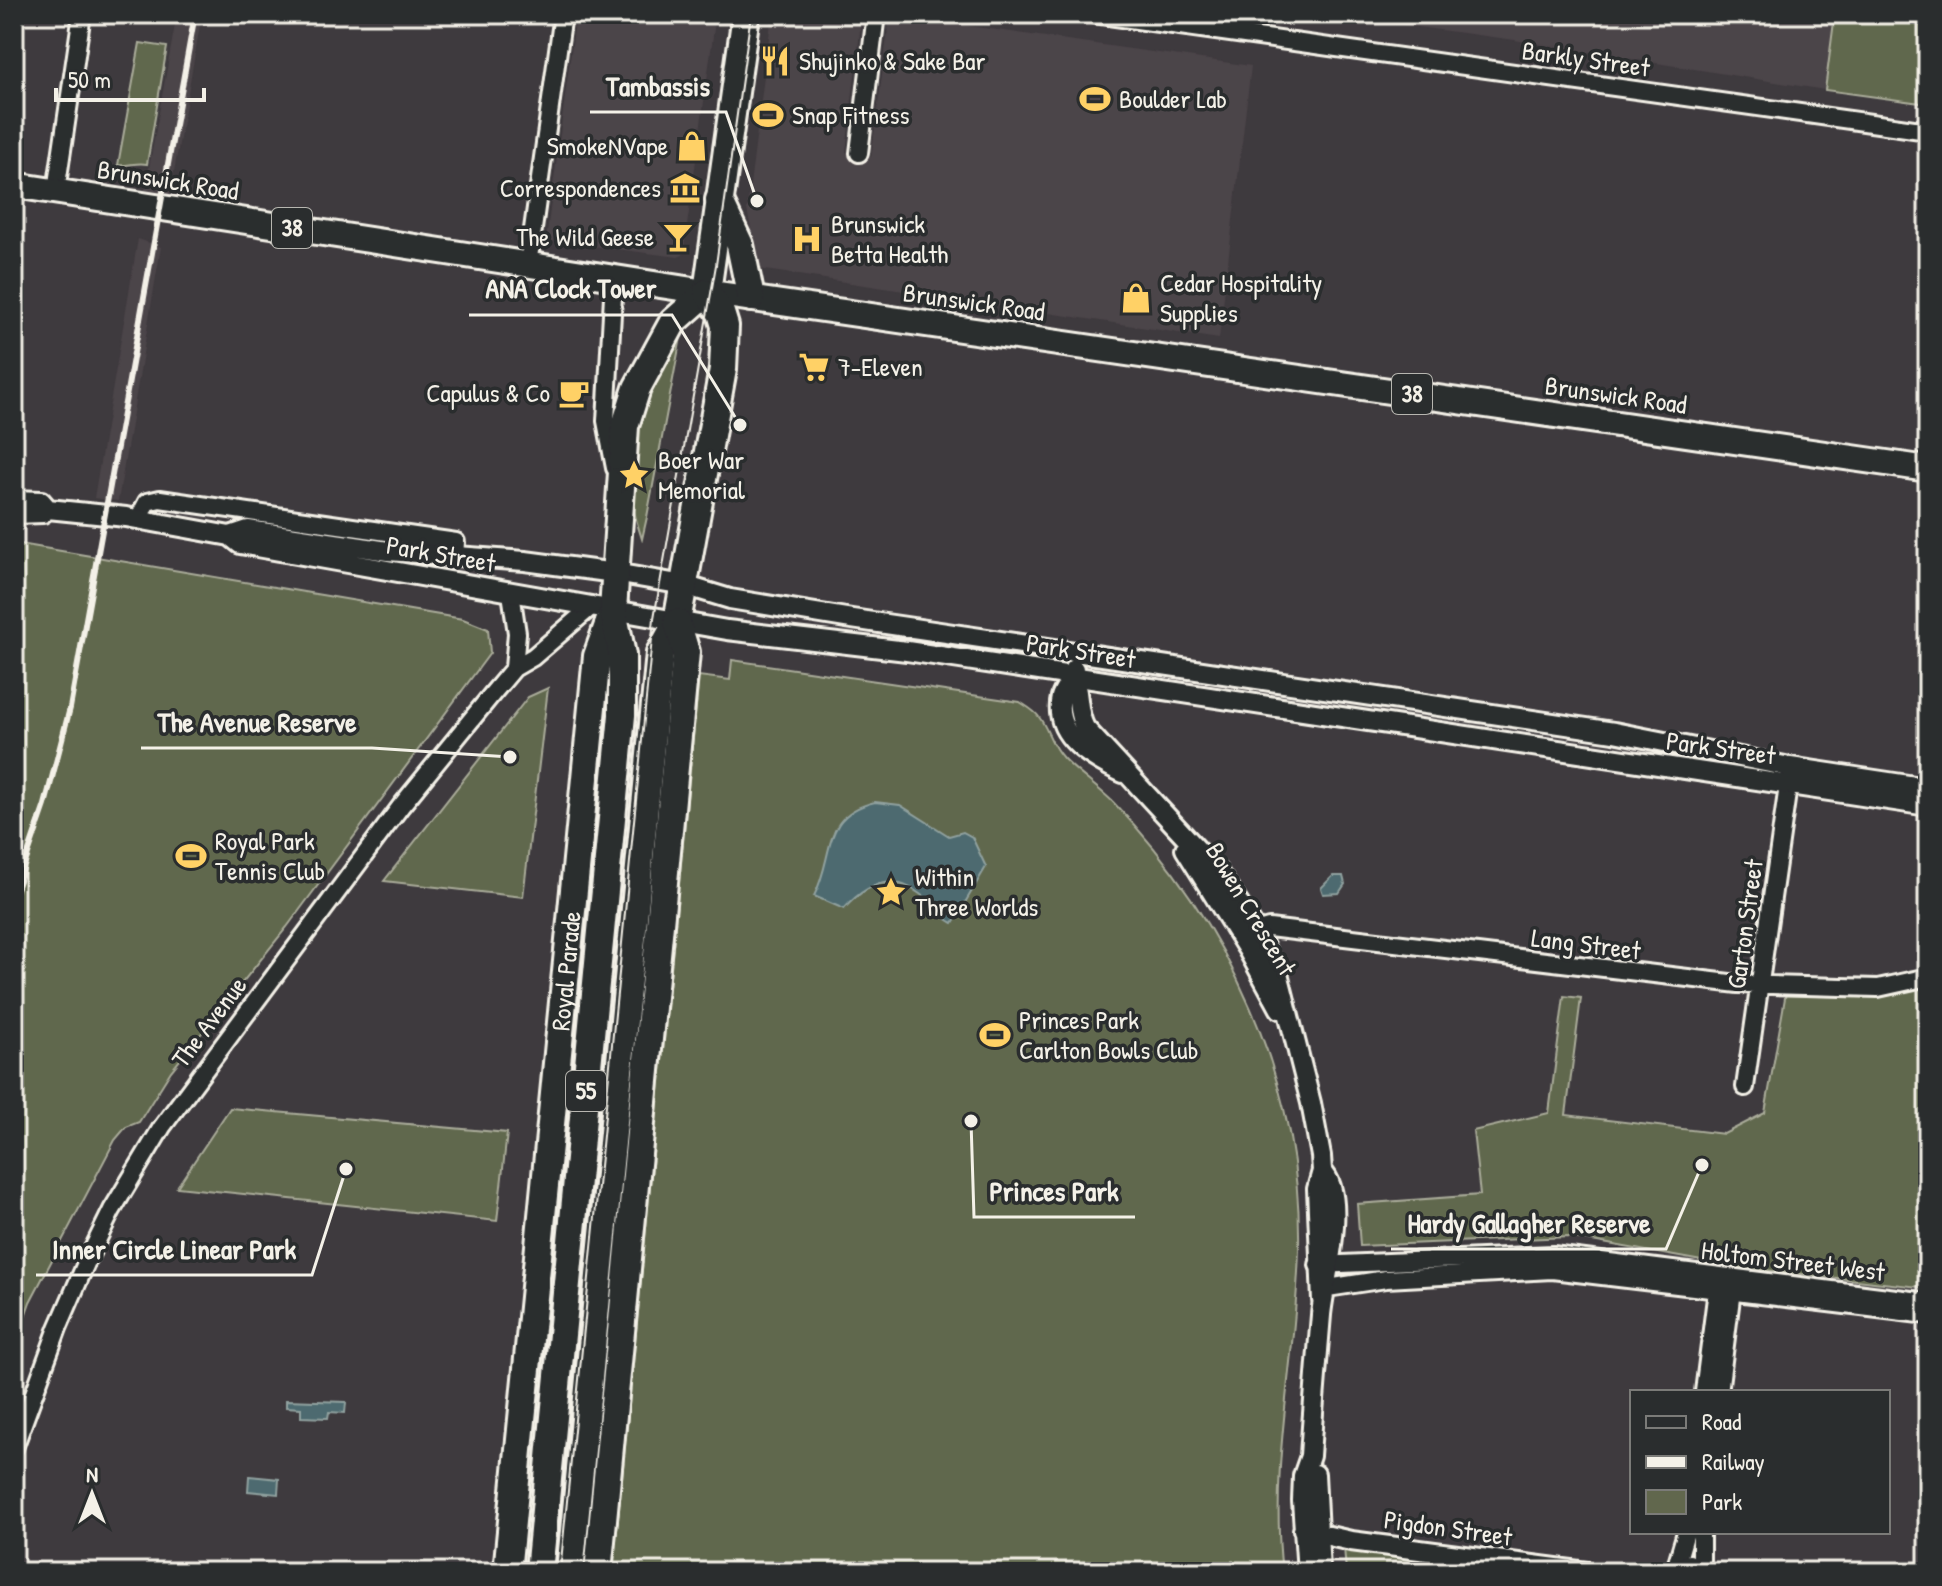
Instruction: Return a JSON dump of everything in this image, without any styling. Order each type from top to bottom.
[{"type":"highway","points":[[707,292],[746,14]]},
{"type":"highway","points":[[719,200],[740,245],[751,298]]},
{"type":"highway","name":"Royal Parade","points":[[507,1572],[602,609],[615,573],[625,426],[637,388],[676,318],[707,292]]},
{"type":"highway","name":"55","points":[[570,1572],[587,1397],[622,1175],[649,906],[660,653],[677,622],[723,369],[725,326],[721,313],[707,292]]},
{"type":"highway","name":"Royal Parade","points":[[539,1572],[622,715],[622,655],[602,609]]},
{"type":"highway","points":[[573,898],[605,901]]},
{"type":"highway","points":[[546,1170],[622,1175]]},
{"type":"highway","name":"55","points":[[598,1572],[614,1401],[622,1175]]},
{"type":"highway","points":[[587,1397],[614,1401]]},
{"type":"highway","points":[[518,1455],[550,1460]]},
{"type":"main road","name":"Brunswick Road","points":[[14,185],[707,292],[1928,469]]},
{"type":"street","points":[[56,191],[82,14]]},
{"type":"street","points":[[528,265],[563,14]]},
{"type":"street","points":[[859,153],[876,14]]},
{"type":"street","name":"Barkly Street","points":[[1094,14],[1928,131]]},
{"type":"street","name":"Royal Parade","points":[[614,278],[606,421],[619,485]]},
{"type":"street","name":"Park Street","points":[[138,519],[147,502],[160,499],[456,542],[455,556]]},
{"type":"street","name":"Park Street","points":[[14,500],[41,501],[48,509],[138,519],[230,536],[240,544],[511,593],[807,642],[849,643],[1789,776],[1928,786]]},
{"type":"street","name":"Park Street","points":[[14,514],[43,513],[48,509]]},
{"type":"street","name":"Park Street","points":[[230,536],[248,530],[388,551],[615,573],[684,585],[730,599],[852,619],[1630,734],[1789,776],[1928,806]]},
{"type":"street","points":[[511,593],[517,633],[514,668]]},
{"type":"street","name":"The Avenue","points":[[14,1448],[58,1328],[116,1203],[162,1127],[401,806],[514,668],[602,609]]},
{"type":"street","points":[[849,643],[852,619]]},
{"type":"street","points":[[907,651],[911,628]]},
{"type":"street","name":"Bowen Crescent","points":[[1077,654],[1073,676],[1061,697],[1060,711],[1066,730],[1095,759],[1124,774],[1165,817],[1248,934],[1291,1029],[1315,1121],[1322,1171],[1331,1189],[1310,1456],[1315,1476],[1307,1572]]},
{"type":"street","name":"Garton Street","points":[[1745,1087],[1789,776]]},
{"type":"street","name":"Lang Street","points":[[1248,934],[1269,928],[1685,980],[1878,988],[1928,977]]},
{"type":"street","name":"Holtom Street West","points":[[1324,1264],[1553,1255],[1928,1315]]},
{"type":"street","name":"Holtom Street West","points":[[1323,1292],[1386,1279],[1552,1270],[1928,1302]]},
{"type":"street","points":[[1704,1390],[1725,1284]]},
{"type":"street","points":[[1719,1390],[1725,1284]]},
{"type":"street","name":"Bowen Crescent","points":[[1310,1531],[1320,1572]]},
{"type":"street","name":"Pigdon Street","points":[[1310,1531],[1500,1567],[1587,1572]]},
{"type":"street","points":[[1672,1569],[1685,1534]]},
{"type":"street","points":[[1672,1569],[1689,1564],[1702,1570],[1701,1534]]},
{"type":"shaded area","points":[[177,14],[202,14],[170,194],[145,190]]},
{"type":"shaded area","points":[[576,14],[716,14],[683,255],[678,257],[546,240]]},
{"type":"shaded area","points":[[772,14],[862,14],[846,152],[871,157],[890,15],[1251,66],[1219,339],[759,269],[747,209]]},
{"type":"shaded area","points":[[1319,14],[1834,14],[1825,90],[1508,39]]},
{"type":"shaded area","points":[[138,239],[161,247],[118,501],[94,498]]},
{"type":"green space","points":[[1835,14],[1928,14],[1928,104],[1825,90]]},
{"type":"green space","points":[[140,43],[167,47],[147,164],[118,165]]},
{"type":"green space","points":[[681,337],[642,539],[631,491],[630,467],[637,427],[659,366]]},
{"type":"green space","name":"Royal Park Tennis Club","points":[[14,543],[463,619],[488,629],[490,653],[287,927],[171,1071],[139,1122],[126,1127],[115,1140],[30,1302],[14,1348]]},
{"type":"green space","points":[[732,660],[1020,702],[1039,717],[1063,758],[1113,802],[1154,848],[1191,898],[1223,951],[1250,1006],[1272,1064],[1287,1124],[1297,1185],[1297,1288],[1279,1490],[1282,1572],[613,1572],[699,676],[730,680]]},
{"type":"green space","points":[[548,688],[523,897],[384,881],[528,697]]},
{"type":"green space","points":[[611,694],[593,884],[590,885],[605,697]]},
{"type":"green space","points":[[584,913],[591,915],[573,1096],[568,1097]]},
{"type":"green space","points":[[1928,986],[1928,1288],[1729,1266],[1570,1237],[1360,1246],[1357,1204],[1480,1195],[1473,1131],[1549,1113],[1564,996],[1581,998],[1566,1115],[1724,1134],[1765,1113],[1786,992],[1870,997]]},
{"type":"green space","points":[[230,1108],[507,1133],[497,1221],[177,1187]]},
{"type":"green space","points":[[558,1247],[540,1437],[536,1439],[533,1437],[550,1248]]},
{"type":"green space","points":[[530,1459],[538,1460],[528,1572],[516,1572]]},
{"type":"green space","points":[[1344,1547],[1489,1567],[1490,1572],[1346,1572]]},
{"type":"water","points":[[875,802],[900,805],[949,836],[963,832],[972,837],[986,867],[953,923],[920,894],[899,884],[879,884],[870,888],[844,909],[814,896],[837,827],[845,816],[857,808]]},
{"type":"water","points":[[1333,876],[1343,876],[1345,884],[1339,893],[1323,894],[1321,888]]},
{"type":"water","points":[[286,1400],[346,1402],[345,1413],[329,1412],[328,1418],[301,1417],[301,1408],[286,1407]]},
{"type":"water","points":[[249,1476],[279,1479],[278,1494],[248,1491]]},
{"type":"tram line","points":[[560,1572],[654,618],[716,265],[751,14]]},
{"type":"railway","points":[[14,895],[45,805],[70,708],[195,14]]},
{"type":"place","name":"Shujinko & Sake Bar","points":[[775,61]]},
{"type":"place","name":"Boulder Lab","points":[[1095,99]]},
{"type":"place","name":"Snap Fitness","points":[[768,115]]},
{"type":"place","name":"SmokeNVape","points":[[692,146]]},
{"type":"place","name":"Correspondences","points":[[685,188]]},
{"type":"place","name":"Tambassis","points":[[757,201]]},
{"type":"place","name":"The Wild Geese","points":[[678,237]]},
{"type":"place","name":"Brunswick Betta Health","points":[[807,239]]},
{"type":"place","name":"Cedar Hospitality Supplies","points":[[1136,298]]},
{"type":"place","name":"7-Eleven","points":[[814,367]]},
{"type":"place","name":"Capulus & Co","points":[[574,393]]},
{"type":"place","name":"ANA Clock Tower","points":[[740,425]]},
{"type":"place","name":"Boer War Memorial","points":[[634,475]]},
{"type":"place","name":"The Avenue Reserve","points":[[510,757]]},
{"type":"place","name":"Royal Park Tennis Club","points":[[191,856]]},
{"type":"place","name":"Within Three Worlds","points":[[891,892]]},
{"type":"place","name":"Princes Park Carlton Bowls Club","points":[[995,1035]]},
{"type":"place","name":"Princes Park","points":[[971,1121]]},
{"type":"place","name":"Hardy Gallagher Reserve","points":[[1702,1165]]},
{"type":"place","name":"Inner Circle Linear Park","points":[[346,1169]]}]
